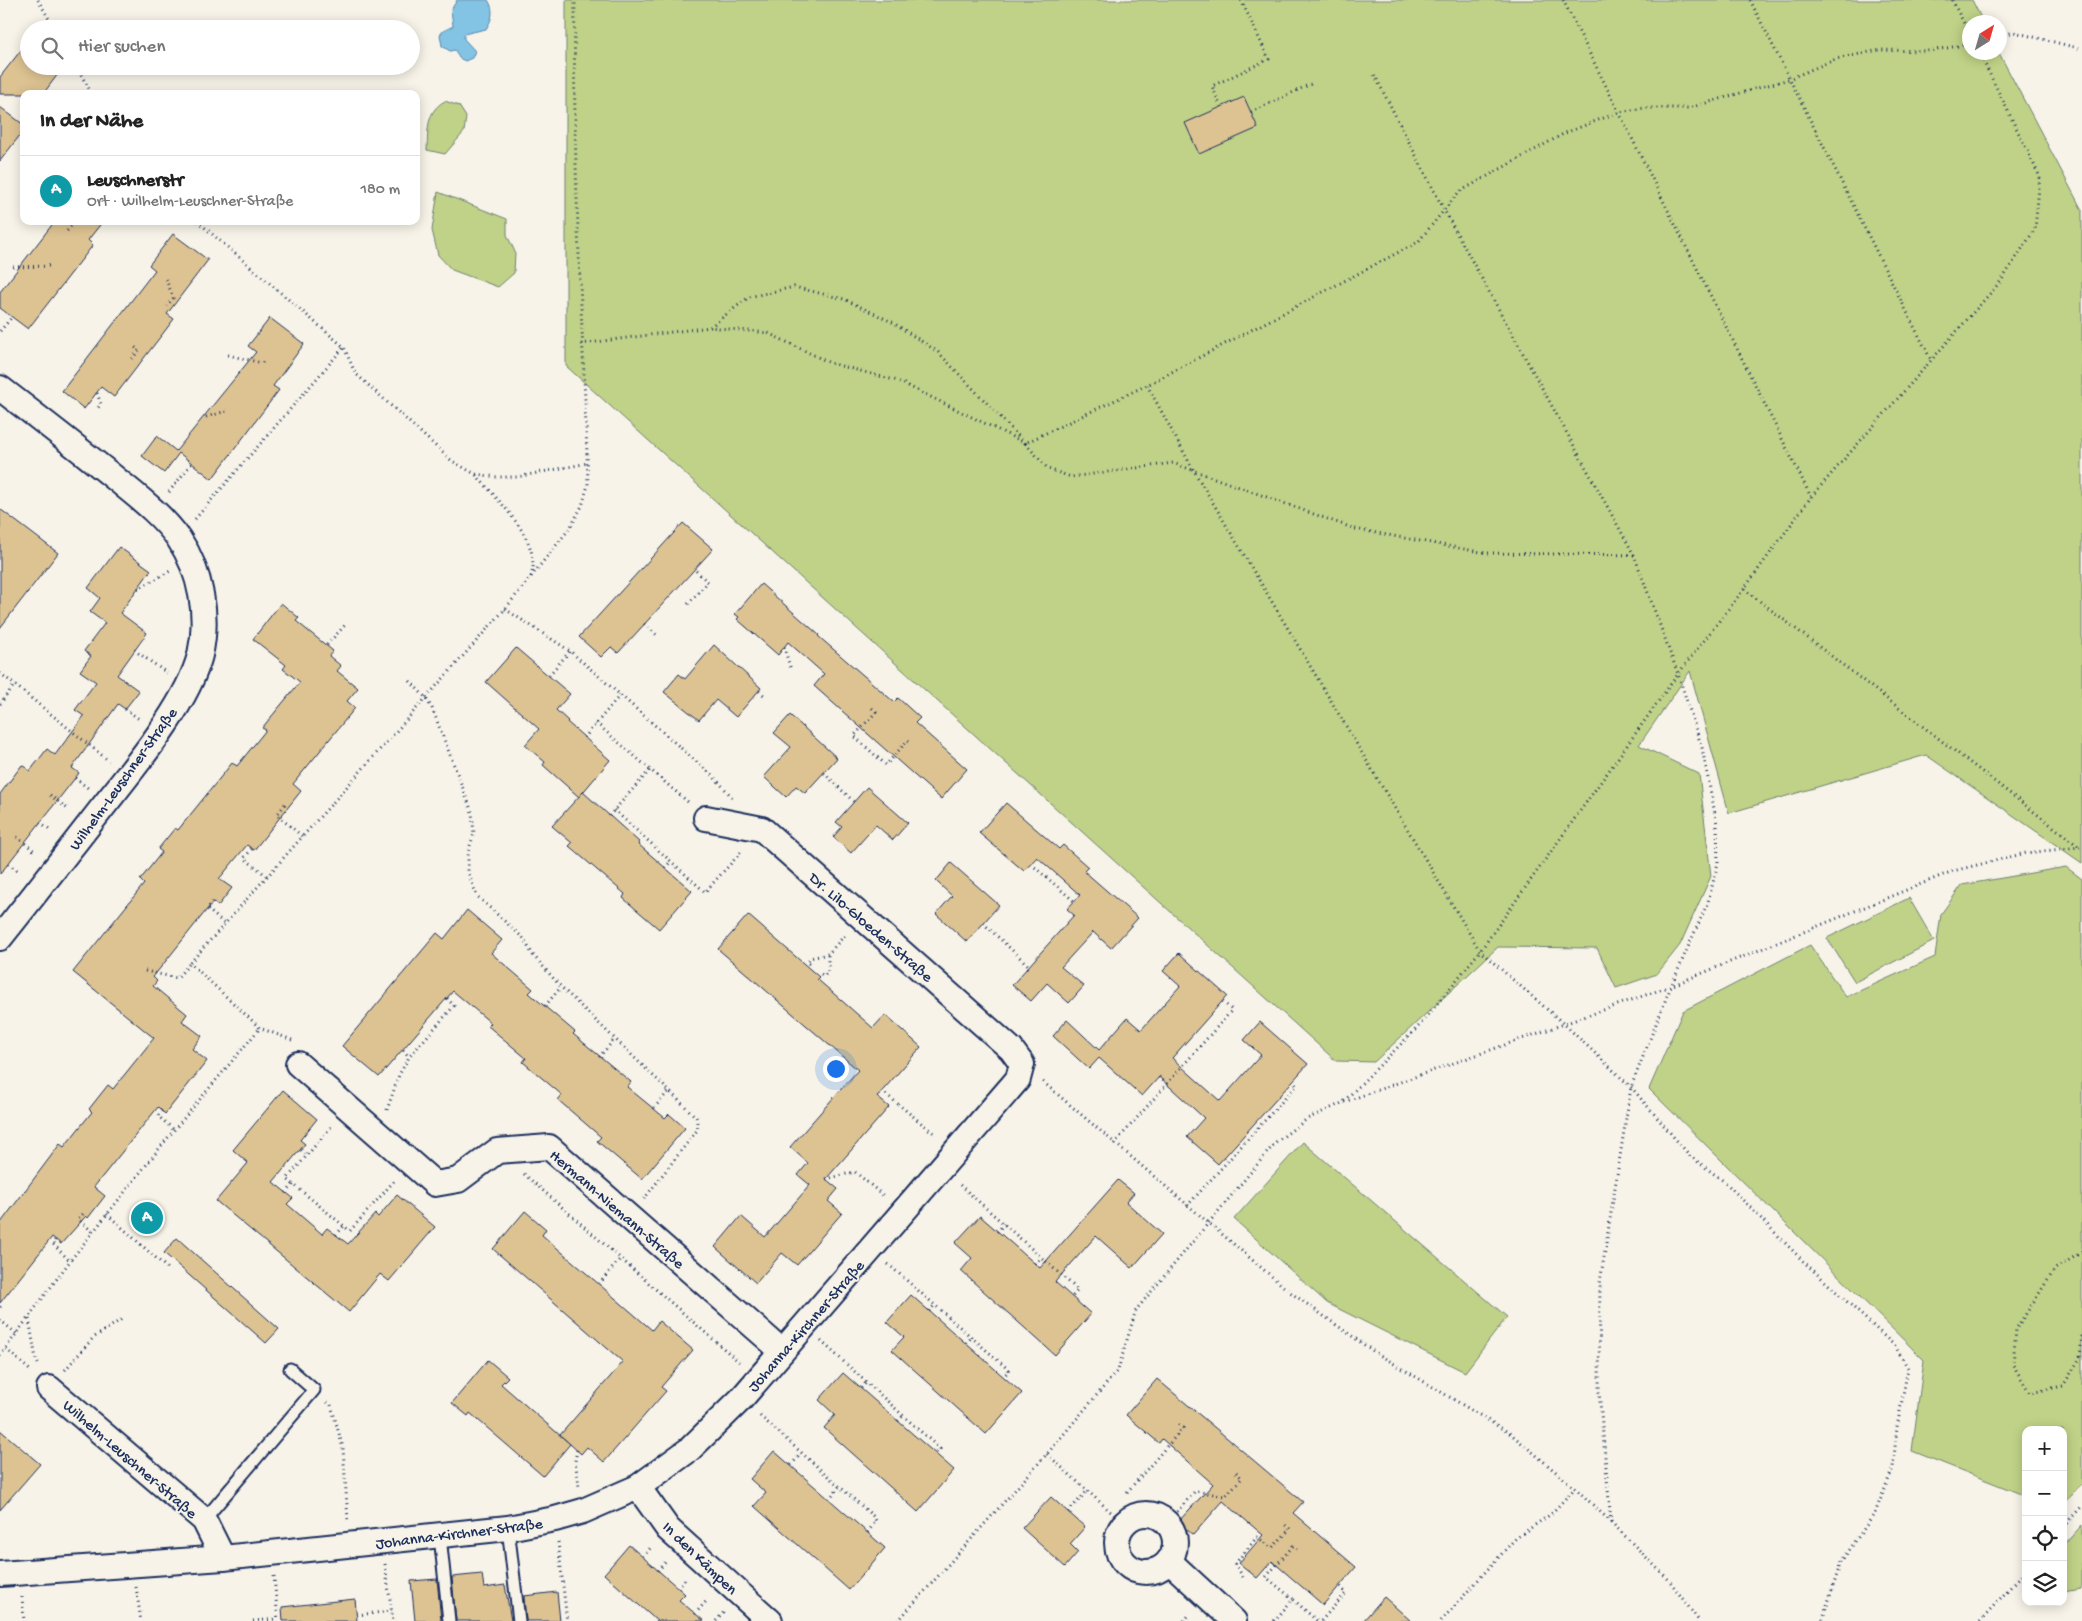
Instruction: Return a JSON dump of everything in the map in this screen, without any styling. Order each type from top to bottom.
[{"type":"street","name":"Wilhelm-Leuschner-Straße","points":[[0,388],[154,511],[178,538],[191,559],[200,586],[204,619],[200,655],[186,687],[159,733],[128,776],[0,938]]},
{"type":"street","points":[[706,818],[762,829]]},
{"type":"street","name":"Dr. Lilo-Gloeden-Straße","points":[[762,829],[1011,1048],[1022,1064]]},
{"type":"street","points":[[298,1064],[435,1184],[458,1180],[497,1151]]},
{"type":"street","name":"Johanna-Kirchner-Straße","points":[[0,1574],[223,1558],[508,1528],[555,1520],[583,1511],[638,1487],[690,1449],[741,1399],[1018,1079],[1022,1064]]},
{"type":"street","name":"Hermann-Niemann-Straße","points":[[497,1151],[548,1147],[782,1351]]},
{"type":"street","name":"Wilhelm-Leuschner-Straße","points":[[49,1388],[204,1520],[223,1558]]},
{"type":"street","name":"In den Kämpen","points":[[638,1487],[668,1529],[770,1621]]},
{"type":"street","points":[[1140,1514],[1150,1514],[1160,1517],[1167,1522],[1174,1535],[1175,1548],[1169,1561],[1158,1570],[1144,1572],[1130,1568],[1120,1558],[1116,1545],[1118,1531],[1123,1523],[1131,1517],[1140,1514]]},
{"type":"street","points":[[1169,1561],[1234,1621]]},
{"type":"lane","points":[[204,1520],[314,1390],[290,1369]]},
{"type":"lane","points":[[508,1528],[519,1621]]},
{"type":"lane","points":[[440,1536],[450,1621]]},
{"type":"path","points":[[38,0],[50,20]]},
{"type":"path","points":[[146,971],[177,978],[505,609],[570,528],[582,506],[588,485],[588,463],[573,77],[575,0]]},
{"type":"path","points":[[1221,106],[1212,86],[1269,60],[1242,0]]},
{"type":"path","points":[[1564,0],[1811,497]]},
{"type":"path","points":[[1750,0],[1931,360]]},
{"type":"path","points":[[1952,0],[1962,19]]},
{"type":"path","points":[[2007,34],[2014,32],[2082,48]]},
{"type":"path","points":[[1025,443],[1147,385],[1418,242],[1459,192],[1565,133],[1619,112],[1644,108],[1689,108],[1789,79],[1836,59],[1880,50],[1929,51],[1962,45]]},
{"type":"path","points":[[1342,1103],[1420,1025],[1480,951],[1678,674],[1744,589],[1811,497],[2000,281],[2035,228],[2040,177],[1982,60]]},
{"type":"path","points":[[1373,72],[1444,210],[1634,555],[1678,674],[1702,748],[1717,824],[1718,863],[1708,902],[1671,986],[1631,1088],[1600,1282],[1599,1391],[1611,1522]]},
{"type":"path","points":[[81,75],[90,90]]},
{"type":"path","points":[[1250,112],[1313,84]]},
{"type":"path","points":[[67,231],[72,225]]},
{"type":"path","points":[[201,225],[344,346],[355,373],[452,461],[475,474],[522,531],[530,547],[534,562],[531,578]]},
{"type":"path","points":[[13,267],[49,266]]},
{"type":"path","points":[[166,279],[173,298],[167,306]]},
{"type":"path","points":[[710,327],[750,297],[794,287],[844,299],[892,322],[938,352],[1048,469],[1071,477],[1173,463],[1355,528],[1486,553],[1634,555]]},
{"type":"path","points":[[0,331],[12,317]]},
{"type":"path","points":[[582,344],[710,327],[768,333],[830,363],[898,381],[1025,443]]},
{"type":"path","points":[[132,359],[139,350],[133,346]]},
{"type":"path","points":[[178,538],[344,346]]},
{"type":"path","points":[[228,355],[262,363],[265,359]]},
{"type":"path","points":[[1147,385],[1194,471],[1480,951],[1564,1024],[1631,1088],[1690,1156],[1725,1182],[1803,1261],[1896,1346],[1908,1368],[1897,1427],[1893,1468],[1875,1513],[1842,1562],[1822,1621]]},
{"type":"path","points":[[97,393],[101,404],[97,409]]},
{"type":"path","points":[[206,417],[230,410]]},
{"type":"path","points":[[154,511],[192,463]]},
{"type":"path","points":[[475,474],[517,477],[588,463]]},
{"type":"path","points":[[138,589],[191,559]]},
{"type":"path","points":[[688,604],[708,582],[695,570]]},
{"type":"path","points":[[1744,589],[2081,848]]},
{"type":"path","points":[[505,609],[570,651],[714,777]]},
{"type":"path","points":[[644,624],[659,637]]},
{"type":"path","points":[[326,646],[345,625]]},
{"type":"path","points":[[784,647],[791,670]]},
{"type":"path","points":[[134,650],[186,687]]},
{"type":"path","points":[[549,675],[570,651]]},
{"type":"path","points":[[0,673],[128,776]]},
{"type":"path","points":[[410,681],[425,697],[432,708],[472,812],[474,834],[468,852],[468,872],[477,896],[523,938],[533,955],[561,987],[696,1117],[698,1129],[630,1217]]},
{"type":"path","points":[[0,704],[15,684]]},
{"type":"path","points":[[759,691],[766,697]]},
{"type":"path","points":[[584,738],[621,694]]},
{"type":"path","points":[[872,708],[876,712],[854,736],[886,765],[908,740],[912,743]]},
{"type":"path","points":[[596,723],[706,818]]},
{"type":"path","points":[[609,816],[650,770]]},
{"type":"path","points":[[824,773],[854,802]]},
{"type":"path","points":[[285,804],[277,815],[303,836]]},
{"type":"path","points":[[614,810],[705,892],[762,829]]},
{"type":"path","points":[[898,1621],[1047,1454],[1118,1370],[1136,1310],[1276,1142],[1307,1119],[1342,1103],[1671,986],[1953,871],[2026,853],[2081,848]]},
{"type":"path","points":[[252,849],[244,858],[267,876]]},
{"type":"path","points":[[665,868],[671,861]]},
{"type":"path","points":[[1031,864],[1074,901]]},
{"type":"path","points":[[213,902],[207,909],[225,924]]},
{"type":"path","points":[[983,923],[1029,966]]},
{"type":"path","points":[[809,964],[807,962],[810,958],[828,954],[828,972],[824,976],[821,974]]},
{"type":"path","points":[[0,1356],[107,1214],[174,1130],[260,1028],[190,963]]},
{"type":"path","points":[[545,1006],[561,987]]},
{"type":"path","points":[[383,1114],[389,1108],[399,1075],[409,1057],[454,1006],[447,998]]},
{"type":"path","points":[[1114,1144],[1232,1010],[1222,1001]]},
{"type":"path","points":[[599,1056],[615,1038]]},
{"type":"path","points":[[403,1050],[409,1057]]},
{"type":"path","points":[[1022,1064],[1290,1292],[1373,1351],[1511,1434],[1575,1488],[1611,1522],[1669,1580],[1699,1621]]},
{"type":"path","points":[[1159,1077],[1167,1084]]},
{"type":"path","points":[[1187,1206],[1297,1085],[1293,1081]]},
{"type":"path","points":[[654,1108],[669,1091]]},
{"type":"path","points":[[882,1091],[948,1159],[1004,1224],[1078,1290],[1072,1297]]},
{"type":"path","points":[[348,1107],[287,1179],[350,1231],[410,1162]]},
{"type":"path","points":[[162,1111],[158,1116],[174,1130]]},
{"type":"path","points":[[1235,1145],[1239,1148]]},
{"type":"path","points":[[301,1150],[307,1155]]},
{"type":"path","points":[[497,1151],[758,1379]]},
{"type":"path","points":[[826,1179],[855,1172],[903,1212]]},
{"type":"path","points":[[286,1193],[294,1184]]},
{"type":"path","points":[[83,1214],[78,1219],[93,1232]]},
{"type":"path","points":[[107,1214],[167,1268]]},
{"type":"path","points":[[364,1215],[370,1219]]},
{"type":"path","points":[[998,1232],[1004,1224]]},
{"type":"path","points":[[336,1235],[344,1226]]},
{"type":"path","points":[[55,1240],[52,1244],[70,1261]]},
{"type":"path","points":[[871,1249],[1009,1370],[1004,1376]]},
{"type":"path","points":[[2082,1252],[2055,1269],[2016,1329],[2013,1365],[2030,1393],[2063,1386],[2080,1358],[2082,1335]]},
{"type":"path","points":[[1035,1264],[1041,1257]]},
{"type":"path","points":[[599,1284],[620,1259]]},
{"type":"path","points":[[929,1311],[935,1305]]},
{"type":"path","points":[[29,1318],[36,1359],[49,1388]]},
{"type":"path","points":[[49,1388],[93,1338],[122,1319]]},
{"type":"path","points":[[0,1320],[17,1334]]},
{"type":"path","points":[[804,1326],[940,1449],[935,1454]]},
{"type":"path","points":[[966,1344],[972,1337]]},
{"type":"path","points":[[6,1350],[49,1388]]},
{"type":"path","points":[[861,1388],[867,1382]]},
{"type":"path","points":[[314,1390],[331,1405],[343,1448],[350,1544]]},
{"type":"path","points":[[741,1399],[874,1517],[876,1521],[867,1533]]},
{"type":"path","points":[[898,1421],[904,1415]]},
{"type":"path","points":[[1127,1492],[1183,1428],[1176,1423]]},
{"type":"path","points":[[577,1450],[575,1461],[583,1511]]},
{"type":"path","points":[[791,1465],[801,1454]]},
{"type":"path","points":[[1047,1454],[1123,1523]]},
{"type":"path","points":[[1167,1522],[1195,1490],[1225,1496],[1242,1478],[1236,1472]]},
{"type":"path","points":[[829,1499],[839,1487]]},
{"type":"path","points":[[1441,1621],[1516,1538],[1551,1514],[1575,1488]]},
{"type":"path","points":[[1068,1512],[1088,1490]]},
{"type":"path","points":[[2067,1523],[2082,1506]]},
{"type":"path","points":[[555,1520],[567,1621]]},
{"type":"path","points":[[1243,1576],[1235,1564],[1257,1537],[1272,1548],[1290,1529],[1284,1524]]},
{"type":"path","points":[[382,1541],[393,1621]]},
{"type":"path","points":[[1298,1550],[1294,1546],[1266,1576],[1317,1621]]},
{"type":"path","points":[[253,1621],[278,1620],[272,1553]]},
{"type":"path","points":[[133,1564],[141,1621]]},
{"type":"path","points":[[1980,1621],[2022,1574]]},
{"type":"path","points":[[1321,1621],[1346,1593],[1340,1586]]},
{"type":"path","points":[[1274,1621],[1293,1599]]},
{"type":"path","points":[[357,1615],[392,1611]]},
{"type":"green space","points":[[566,0],[1972,0],[1980,15],[1962,15],[1962,60],[2003,60],[2082,210],[2082,863],[1926,755],[1729,813],[1690,671],[1639,745],[1699,774],[1711,876],[1680,945],[1657,974],[1616,988],[1597,948],[1498,947],[1374,1062],[1336,1061],[566,366]]},
{"type":"green space","points":[[445,101],[459,106],[466,117],[464,132],[445,154],[427,150],[428,128],[431,116],[434,110]]},
{"type":"green space","points":[[438,192],[507,219],[507,235],[515,252],[514,273],[498,287],[452,270],[438,255],[432,230]]},
{"type":"green space","points":[[2066,867],[2082,879],[2082,1483],[2067,1500],[2067,1426],[2022,1426],[2022,1494],[1912,1451],[1924,1360],[1649,1089],[1683,1011],[1810,945],[1846,997],[1935,957],[1941,914],[1962,885]]},
{"type":"green space","points":[[1909,898],[1934,941],[1855,982],[1827,938]]},
{"type":"green space","points":[[1303,1142],[1507,1317],[1465,1372],[1327,1303],[1234,1219]]},
{"type":"green space","points":[[2082,1525],[2082,1589],[2067,1591],[2067,1561],[2067,1542]]},
{"type":"water","points":[[457,0],[488,0],[492,11],[490,22],[486,29],[464,34],[464,39],[475,51],[472,58],[465,61],[459,58],[455,50],[450,51],[442,46],[440,35],[443,31],[453,26],[451,10]]},
{"type":"building","points":[[20,51],[20,75],[57,75],[46,90],[20,90],[20,94],[0,94],[0,77]]},
{"type":"building","points":[[1244,97],[1258,128],[1199,154],[1185,123]]},
{"type":"building","points":[[0,107],[20,122],[20,135],[0,161]]},
{"type":"building","points":[[52,225],[100,225],[88,240],[93,245],[28,329],[0,308],[0,292]]},
{"type":"building","points":[[173,234],[208,260],[167,314],[174,319],[114,397],[101,387],[84,409],[62,391],[155,270],[149,265]]},
{"type":"building","points":[[270,318],[304,344],[273,386],[279,390],[212,479],[179,453],[164,473],[142,456],[157,436],[176,451],[256,352],[248,346]]},
{"type":"building","points":[[0,509],[58,553],[0,628]]},
{"type":"building","points":[[683,523],[713,549],[618,653],[611,647],[601,657],[579,637]]},
{"type":"building","points":[[119,547],[151,570],[120,613],[147,633],[117,675],[139,691],[125,709],[118,704],[72,768],[79,773],[0,874],[0,794],[22,765],[30,771],[47,749],[55,755],[84,716],[75,710],[96,682],[80,671],[91,656],[84,651],[105,623],[90,612],[100,598],[88,588]]},
{"type":"building","points":[[761,584],[894,702],[898,698],[920,718],[915,723],[967,769],[941,799],[814,686],[824,674],[788,642],[778,655],[737,619],[739,617],[735,614]]},
{"type":"building","points":[[281,603],[299,618],[296,621],[333,651],[329,656],[341,666],[337,671],[358,688],[347,701],[355,708],[293,784],[301,791],[254,850],[247,845],[219,879],[232,888],[218,906],[213,902],[153,977],[157,981],[153,986],[187,1014],[182,1021],[202,1036],[192,1049],[207,1061],[165,1114],[158,1107],[94,1187],[105,1196],[88,1218],[86,1216],[61,1244],[52,1237],[0,1303],[0,1224],[60,1144],[64,1147],[92,1112],[89,1109],[108,1085],[113,1089],[154,1038],[73,972],[144,884],[140,880],[162,852],[158,849],[175,828],[178,830],[232,763],[237,766],[266,730],[262,728],[300,682],[283,669],[286,665],[253,639]]},
{"type":"building","points":[[714,645],[761,688],[736,717],[716,700],[699,720],[664,692],[679,674],[685,679]]},
{"type":"building","points":[[516,648],[570,694],[556,710],[610,760],[579,797],[543,765],[545,762],[525,745],[539,729],[486,682]]},
{"type":"building","points":[[790,715],[837,758],[805,793],[796,786],[786,797],[764,777],[791,747],[774,733]]},
{"type":"building","points":[[867,787],[908,823],[893,840],[876,825],[851,853],[833,837],[842,827],[836,822]]},
{"type":"building","points":[[583,792],[639,842],[638,844],[692,891],[659,929],[623,898],[625,894],[569,846],[572,843],[552,826]]},
{"type":"building","points":[[1006,803],[1059,849],[1063,845],[1088,867],[1084,871],[1138,918],[1111,948],[1093,932],[1061,967],[1084,986],[1069,1003],[1047,983],[1031,1001],[1012,985],[1074,915],[1067,909],[1080,895],[1037,857],[1024,871],[979,833]]},
{"type":"building","points":[[951,863],[999,905],[967,942],[936,914],[952,896],[936,881]]},
{"type":"building","points":[[467,910],[502,940],[491,953],[533,989],[529,993],[575,1032],[573,1034],[631,1082],[627,1087],[665,1118],[669,1114],[685,1128],[642,1179],[597,1141],[601,1137],[558,1100],[562,1095],[523,1062],[526,1058],[488,1026],[491,1023],[453,991],[379,1077],[342,1046],[437,933],[444,939]]},
{"type":"building","points":[[748,915],[819,977],[817,979],[873,1028],[885,1015],[921,1047],[877,1097],[889,1107],[826,1179],[838,1189],[828,1201],[842,1213],[797,1265],[782,1253],[756,1283],[715,1247],[741,1216],[765,1237],[810,1185],[798,1175],[808,1163],[790,1147],[858,1070],[718,949]]},
{"type":"building","points":[[1179,953],[1227,996],[1172,1058],[1220,1101],[1261,1055],[1244,1040],[1260,1022],[1308,1064],[1218,1164],[1187,1137],[1204,1118],[1159,1077],[1142,1096],[1099,1058],[1089,1069],[1053,1036],[1067,1020],[1099,1050],[1127,1018],[1141,1030],[1180,986],[1163,971]]},
{"type":"building","points":[[283,1090],[317,1119],[300,1140],[305,1144],[273,1182],[293,1198],[287,1204],[322,1234],[327,1228],[348,1244],[375,1214],[378,1217],[397,1195],[435,1227],[389,1281],[380,1274],[349,1312],[216,1201],[248,1163],[233,1150]]},
{"type":"building","points":[[1118,1180],[1134,1193],[1126,1202],[1162,1234],[1132,1268],[1096,1236],[1055,1282],[1091,1314],[1055,1355],[961,1271],[972,1258],[955,1243],[980,1216],[1040,1268]]},
{"type":"building","points":[[525,1211],[546,1229],[542,1235],[652,1330],[659,1321],[693,1350],[661,1387],[666,1391],[604,1462],[587,1447],[581,1454],[560,1435],[623,1362],[493,1249]]},
{"type":"building","points":[[177,1238],[279,1329],[266,1343],[164,1253]]},
{"type":"building","points":[[911,1295],[1022,1393],[986,1434],[892,1350],[904,1337],[887,1322]]},
{"type":"building","points":[[488,1360],[508,1377],[501,1384],[570,1444],[543,1476],[470,1413],[468,1416],[452,1403]]},
{"type":"building","points":[[843,1373],[954,1470],[918,1512],[824,1428],[835,1415],[819,1400]]},
{"type":"building","points":[[1157,1379],[1303,1502],[1293,1513],[1356,1567],[1323,1605],[1272,1561],[1257,1578],[1239,1563],[1263,1535],[1223,1501],[1193,1535],[1178,1522],[1213,1484],[1162,1439],[1159,1443],[1126,1415]]},
{"type":"building","points":[[0,1430],[40,1464],[0,1510]]},
{"type":"building","points":[[774,1451],[885,1548],[849,1590],[754,1506],[766,1493],[750,1479]]},
{"type":"building","points":[[1051,1497],[1085,1527],[1070,1544],[1078,1552],[1065,1567],[1022,1528]]},
{"type":"building","points":[[629,1545],[685,1594],[679,1600],[704,1621],[657,1621],[604,1574]]},
{"type":"building","points":[[482,1574],[484,1588],[505,1585],[511,1621],[456,1621],[452,1577]]},
{"type":"building","points":[[437,1579],[441,1621],[415,1621],[411,1581]]},
{"type":"building","points":[[557,1592],[560,1621],[526,1621],[524,1596]]},
{"type":"building","points":[[1384,1597],[1411,1621],[1363,1621]]},
{"type":"building","points":[[355,1599],[357,1621],[283,1621],[282,1607]]},
{"type":"place","name":"Leuschnerstr","points":[[147,1218]]}]
